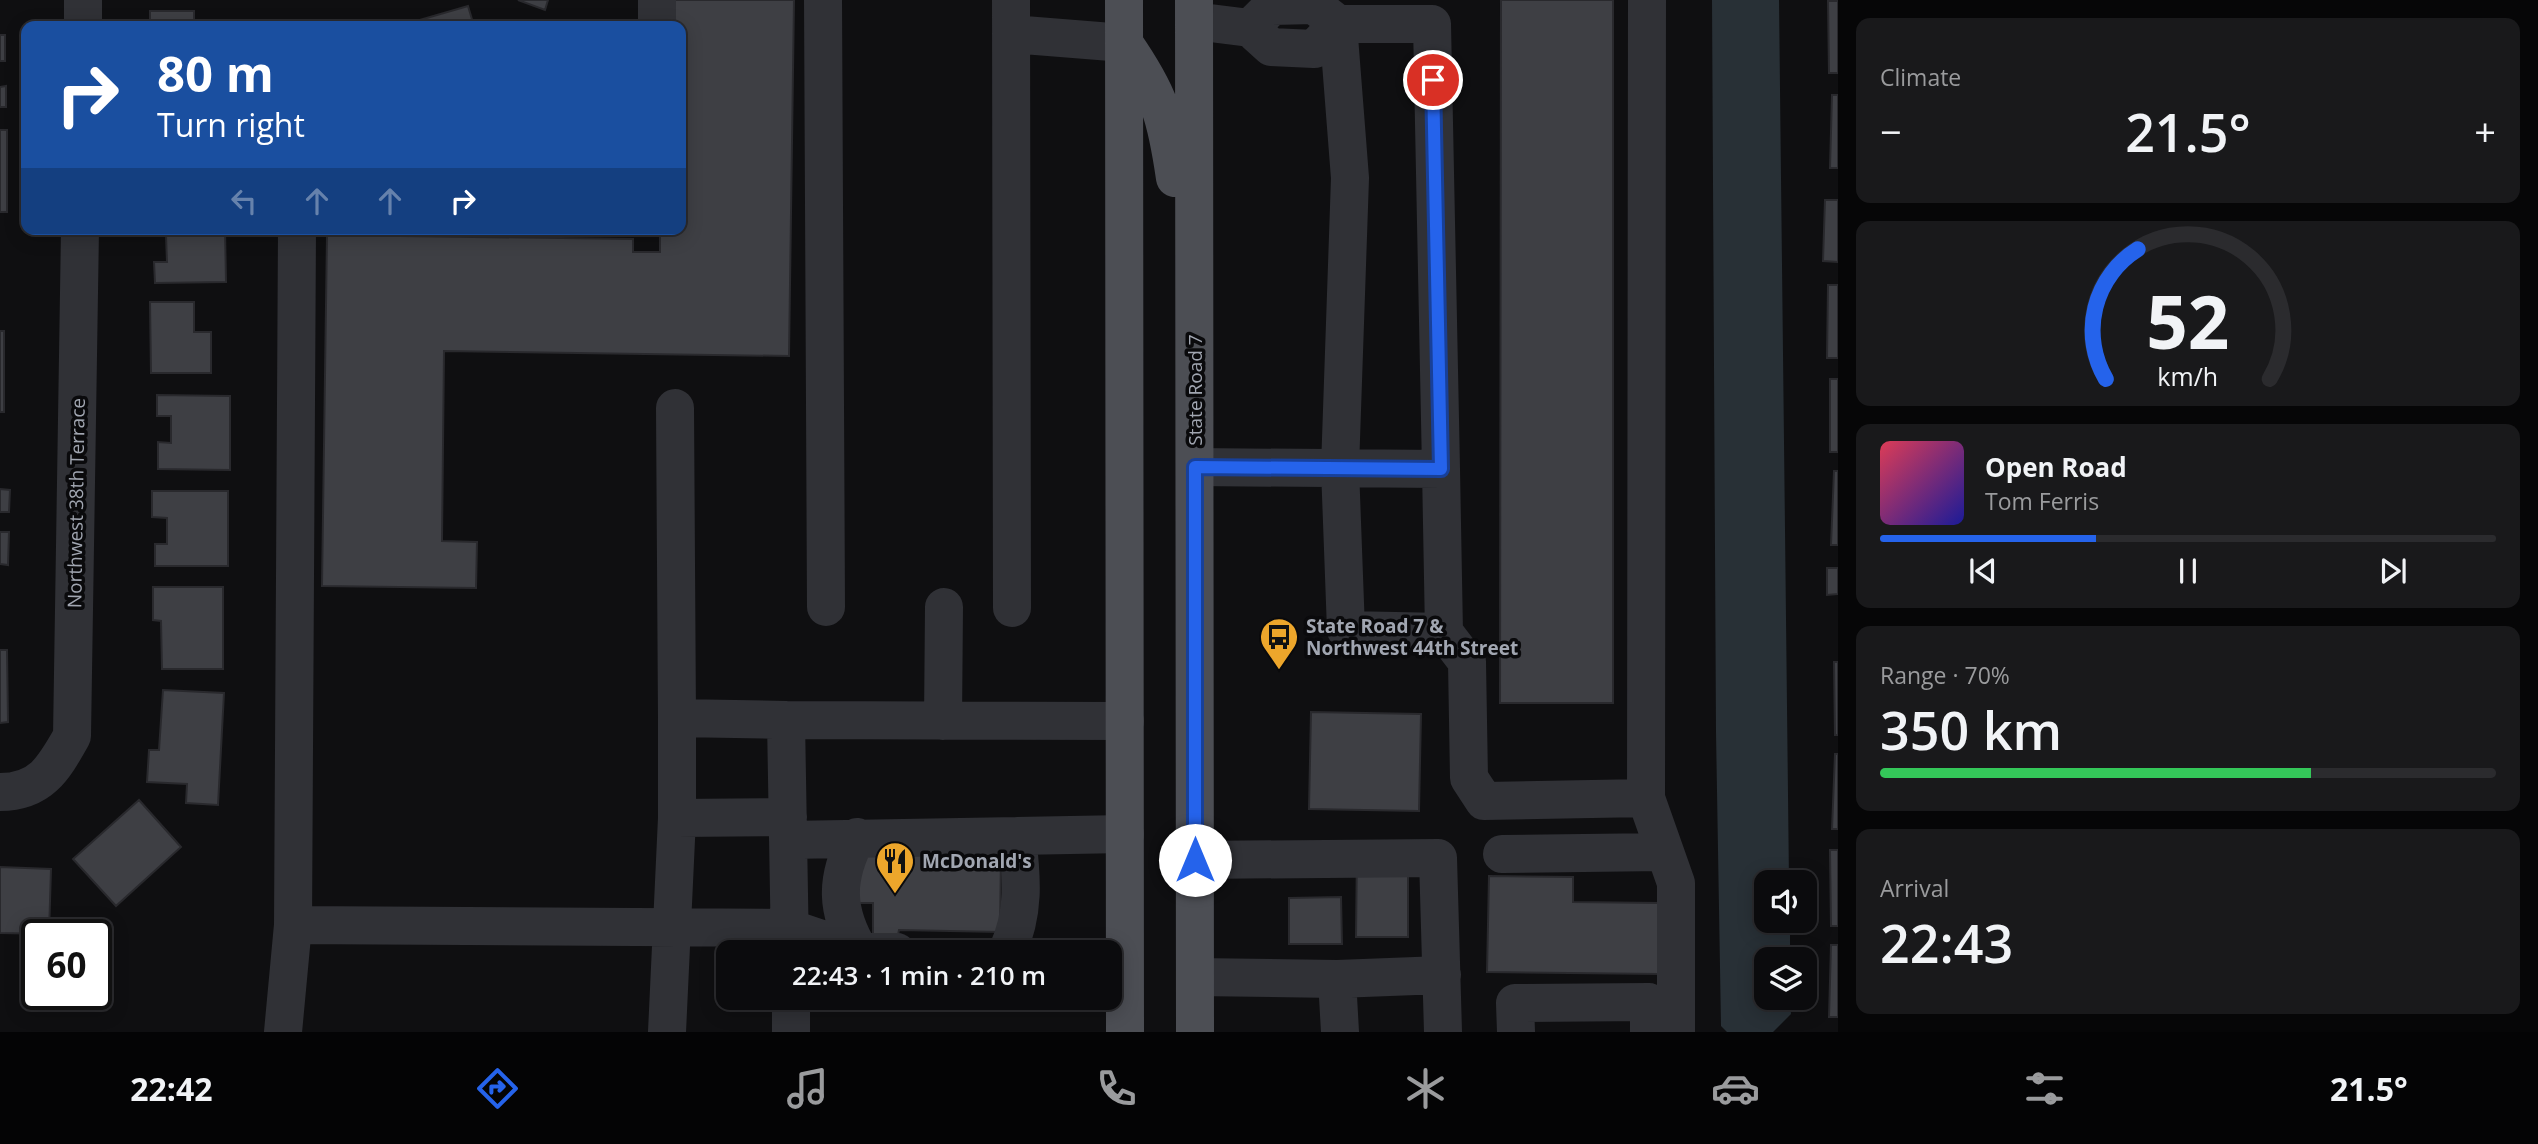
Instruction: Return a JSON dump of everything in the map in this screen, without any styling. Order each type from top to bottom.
[{"type":"main road","points":[[1118,940],[1125,834],[1124,0]]},
{"type":"main road","name":"State Road 7","points":[[1187,7],[1195,319],[1195,1032]]},
{"type":"main road","points":[[1124,43],[1150,80],[1167,122],[1195,319]]},
{"type":"main road","points":[[1122,1003],[1125,1032]]},
{"type":"street","points":[[83,0],[83,21]]},
{"type":"street","points":[[657,0],[657,21]]},
{"type":"street","points":[[824,0],[826,607]]},
{"type":"street","points":[[1647,0],[1646,798],[1676,883],[1676,1032]]},
{"type":"street","points":[[1187,7],[1250,28],[1272,6],[1314,5],[1338,12],[1432,12],[1444,632],[1468,662],[1469,778],[1484,801],[1646,798]]},
{"type":"street","points":[[1338,12],[1350,177],[1340,468],[1346,630],[1444,632]]},
{"type":"street","points":[[1012,608],[1011,17],[1124,43]]},
{"type":"street","name":"Northwest 38th Terrace","points":[[0,792],[17,792],[52,772],[72,736],[80,235]]},
{"type":"street","points":[[283,1032],[293,925],[296,235]]},
{"type":"street","points":[[667,1032],[677,818],[675,408]]},
{"type":"street","points":[[1195,467],[1441,469]]},
{"type":"street","points":[[943,721],[944,607]]},
{"type":"street","points":[[677,718],[1125,721]]},
{"type":"street","points":[[293,925],[671,927],[790,940],[786,720]]},
{"type":"street","points":[[677,818],[857,836],[1125,834]]},
{"type":"street","points":[[853,940],[846,929],[841,887],[844,862],[857,836]]},
{"type":"street","points":[[1013,940],[1021,911],[1023,886],[1017,836]]},
{"type":"street","points":[[1502,854],[1663,852]]},
{"type":"street","points":[[1195,860],[1438,858],[1443,1032]]},
{"type":"street","points":[[1195,977],[1337,979],[1441,975]]},
{"type":"street","points":[[1337,979],[1340,1032]]},
{"type":"street","points":[[1516,1032],[1515,1003],[1649,1003],[1649,1032]]},
{"type":"street","points":[[791,1010],[791,1032]]},
{"type":"shaded area","points":[[1712,0],[1779,0],[1789,870],[1754,870],[1754,933],[1790,933],[1790,947],[1754,947],[1754,1010],[1791,1010],[1791,1014],[1773,1032],[1727,1032],[1721,1026],[1716,732]]},
{"type":"building","points":[[518,0],[548,0],[545,10]]},
{"type":"building","points":[[664,0],[794,0],[789,356],[444,351],[442,541],[477,542],[476,588],[322,586],[327,235],[633,239],[633,252],[660,252],[660,235],[686,235],[686,21],[663,21]]},
{"type":"building","points":[[1501,0],[1613,0],[1613,703],[1500,703]]},
{"type":"building","points":[[1828,1],[1838,1],[1838,73],[1829,73]]},
{"type":"building","points":[[468,6],[472,21],[416,21]]},
{"type":"building","points":[[150,11],[194,11],[194,21],[150,21]]},
{"type":"building","points":[[0,35],[5,35],[5,61],[0,61]]},
{"type":"building","points":[[6,86],[6,107],[0,107],[0,87]]},
{"type":"building","points":[[1832,95],[1838,95],[1838,168],[1830,168]]},
{"type":"building","points":[[0,130],[7,130],[7,212],[0,212]]},
{"type":"building","points":[[1825,200],[1838,200],[1838,262],[1823,261]]},
{"type":"building","points":[[225,235],[226,282],[155,283],[154,262],[167,262],[166,236],[152,236]]},
{"type":"building","points":[[1828,285],[1838,285],[1838,358],[1827,358]]},
{"type":"building","points":[[150,302],[194,302],[194,332],[211,332],[211,373],[151,373]]},
{"type":"building","points":[[0,331],[4,331],[4,412],[0,412]]},
{"type":"building","points":[[1830,379],[1838,379],[1838,452],[1830,452]]},
{"type":"building","points":[[157,395],[230,396],[230,470],[158,469],[158,442],[171,443],[171,416],[157,416]]},
{"type":"building","points":[[1834,471],[1838,471],[1838,545],[1831,545]]},
{"type":"building","points":[[0,489],[10,490],[9,512],[0,512]]},
{"type":"building","points":[[152,491],[228,491],[228,566],[155,566],[155,544],[167,544],[167,518],[152,517]]},
{"type":"building","points":[[0,532],[9,532],[8,565],[0,564]]},
{"type":"building","points":[[1827,568],[1838,568],[1838,594],[1827,595]]},
{"type":"building","points":[[153,587],[223,587],[223,669],[162,669],[161,621],[153,620]]},
{"type":"building","points":[[0,650],[7,650],[8,722],[0,723]]},
{"type":"building","points":[[1834,662],[1838,662],[1838,735],[1835,735]]},
{"type":"building","points":[[163,690],[224,693],[218,805],[186,803],[187,784],[147,782],[149,750],[159,750]]},
{"type":"building","points":[[1311,712],[1421,714],[1419,811],[1309,809]]},
{"type":"building","points":[[1835,754],[1838,754],[1838,829],[1832,829]]},
{"type":"building","points":[[139,800],[181,847],[116,906],[73,859]]},
{"type":"building","points":[[1357,848],[1408,848],[1408,937],[1356,937]]},
{"type":"building","points":[[1830,850],[1838,850],[1838,926],[1831,926]]},
{"type":"building","points":[[859,851],[1001,854],[1000,932],[899,930],[898,935],[873,935],[873,903],[858,903]]},
{"type":"building","points":[[0,867],[51,869],[49,919],[21,919],[21,933],[0,933]]},
{"type":"building","points":[[1489,876],[1573,877],[1573,902],[1660,903],[1659,974],[1487,972]]},
{"type":"building","points":[[1341,897],[1342,944],[1289,944],[1289,898]]},
{"type":"building","points":[[1831,945],[1838,945],[1838,1017],[1829,1017]]},
{"type":"place","name":"State Road 7 & Northwest 44th Street","points":[[1279,671]]},
{"type":"place","name":"McDonald's","points":[[895,895]]},
{"type":"route","points":[[1195,860],[1195,467],[1441,469],[1433,80]]}]
